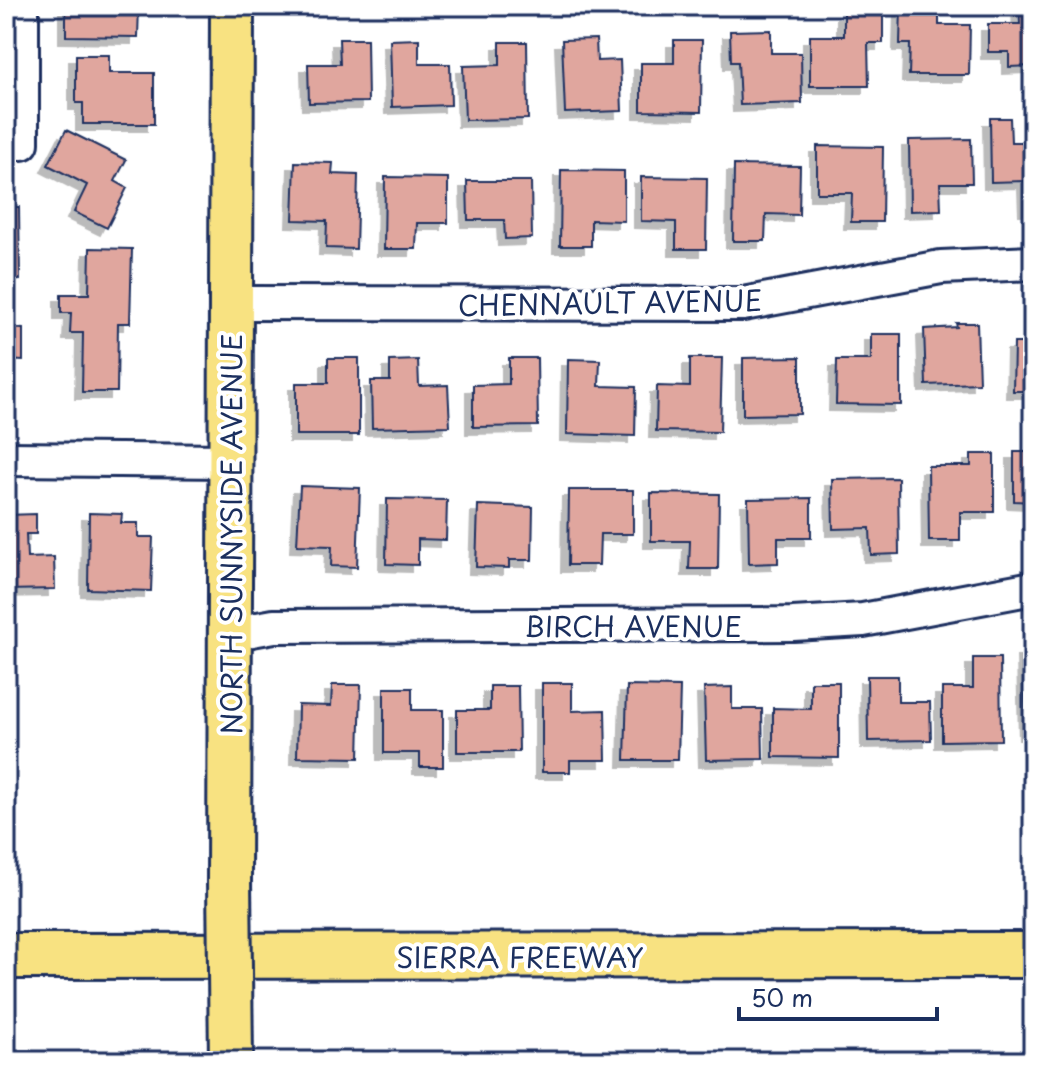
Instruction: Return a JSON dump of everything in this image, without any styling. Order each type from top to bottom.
[{"type":"highway","name":"SIERRA FREEWAY","points":[[6,956],[1033,954]]},
{"type":"main road","name":"NORTH SUNNYSIDE AVENUE","points":[[231,1061],[232,6]]},
{"type":"street","points":[[14,143],[22,6]]},
{"type":"street","name":"CHENNAULT AVENUE","points":[[231,303],[743,304],[803,296],[941,267],[1033,263]]},
{"type":"street","points":[[6,459],[231,461]]},
{"type":"street","name":"BIRCH AVENUE","points":[[230,634],[274,626],[793,624],[863,620],[1033,588]]},
{"type":"building","points":[[66,6],[139,6],[138,37],[66,36]]},
{"type":"building","points":[[901,6],[939,6],[939,25],[970,25],[969,75],[909,75],[910,44],[900,44]]},
{"type":"building","points":[[1019,6],[1033,6],[1033,66],[1009,67],[1009,52],[988,52],[988,24],[1020,24]]},
{"type":"building","points":[[844,12],[883,12],[883,43],[868,43],[869,86],[810,86],[810,36],[844,36]]},
{"type":"building","points":[[771,30],[771,53],[801,53],[802,103],[740,105],[738,62],[731,62],[730,31]]},
{"type":"building","points":[[339,39],[367,39],[368,102],[309,103],[308,64],[340,64]]},
{"type":"building","points":[[419,39],[419,64],[450,64],[451,105],[392,107],[390,40]]},
{"type":"building","points":[[596,39],[597,61],[620,60],[622,111],[565,113],[562,40]]},
{"type":"building","points":[[674,40],[702,40],[701,112],[641,111],[641,63],[674,63]]},
{"type":"building","points":[[500,42],[527,42],[528,119],[465,120],[463,66],[500,65]]},
{"type":"building","points":[[76,55],[109,55],[109,73],[154,73],[154,124],[83,124],[83,103],[76,103]]},
{"type":"building","points":[[990,118],[1010,118],[1011,142],[1033,142],[1033,208],[1026,208],[1025,181],[991,182]]},
{"type":"building","points":[[66,130],[126,160],[115,181],[127,188],[107,228],[74,212],[87,185],[48,165]]},
{"type":"building","points":[[971,139],[972,183],[940,183],[941,210],[910,211],[909,140]]},
{"type":"building","points":[[817,146],[883,147],[882,222],[851,222],[852,193],[817,193]]},
{"type":"building","points":[[295,162],[333,163],[332,174],[358,175],[356,249],[326,248],[327,221],[293,220]]},
{"type":"building","points":[[734,165],[800,166],[799,215],[766,214],[765,241],[733,241]]},
{"type":"building","points":[[561,170],[624,171],[624,221],[591,220],[591,246],[560,246]]},
{"type":"building","points":[[385,177],[448,178],[448,223],[417,223],[416,249],[384,249]]},
{"type":"building","points":[[641,177],[707,178],[706,249],[676,249],[676,222],[641,221]]},
{"type":"building","points":[[467,181],[531,181],[532,238],[505,239],[504,220],[468,220]]},
{"type":"building","points":[[6,207],[19,207],[20,280],[6,281]]},
{"type":"building","points":[[90,248],[132,249],[130,323],[118,323],[117,392],[82,392],[83,333],[70,333],[71,313],[61,313],[61,294],[89,294]]},
{"type":"building","points":[[956,323],[977,323],[979,383],[926,385],[924,329],[957,327]]},
{"type":"building","points":[[6,328],[23,329],[23,361],[6,360]]},
{"type":"building","points":[[871,334],[901,334],[901,405],[836,404],[837,360],[871,360]]},
{"type":"building","points":[[1014,343],[1033,343],[1033,391],[1013,391]]},
{"type":"building","points":[[800,357],[800,414],[743,415],[743,358]]},
{"type":"building","points":[[328,358],[359,358],[359,435],[296,435],[296,383],[328,383]]},
{"type":"building","points":[[509,358],[537,358],[538,426],[473,427],[473,385],[509,384]]},
{"type":"building","points":[[690,358],[722,358],[720,432],[656,431],[657,386],[690,387]]},
{"type":"building","points":[[568,359],[600,360],[599,386],[636,387],[635,436],[567,434]]},
{"type":"building","points":[[418,360],[419,386],[448,385],[450,426],[372,428],[371,381],[390,381],[390,361]]},
{"type":"building","points":[[1014,452],[1033,452],[1033,502],[1014,501]]},
{"type":"building","points":[[971,454],[994,454],[994,512],[960,512],[960,541],[929,541],[928,466],[971,466]]},
{"type":"building","points":[[898,478],[899,554],[871,555],[870,528],[833,529],[832,479]]},
{"type":"building","points":[[300,486],[360,488],[357,567],[331,566],[332,546],[297,545]]},
{"type":"building","points":[[569,490],[633,490],[633,534],[600,534],[599,565],[568,565]]},
{"type":"building","points":[[651,493],[719,494],[718,569],[689,569],[690,541],[651,541]]},
{"type":"building","points":[[811,498],[811,538],[778,538],[778,563],[749,564],[748,499]]},
{"type":"building","points":[[387,499],[447,500],[446,540],[418,539],[418,565],[386,564]]},
{"type":"building","points":[[478,505],[533,507],[532,560],[509,560],[509,568],[476,567]]},
{"type":"building","points":[[89,513],[122,514],[121,523],[138,523],[138,537],[153,537],[151,591],[88,589]]},
{"type":"building","points":[[36,514],[36,534],[26,534],[27,558],[54,557],[55,589],[6,590],[6,515]]},
{"type":"building","points":[[1024,649],[1033,649],[1033,733],[1026,733]]},
{"type":"building","points":[[973,658],[1000,658],[1001,740],[942,741],[942,688],[973,688]]},
{"type":"building","points":[[867,676],[898,676],[898,702],[930,702],[931,740],[868,741]]},
{"type":"building","points":[[811,682],[839,682],[839,758],[773,757],[773,708],[811,709]]},
{"type":"building","points":[[542,683],[572,683],[572,711],[605,710],[606,760],[570,760],[570,772],[542,772]]},
{"type":"building","points":[[332,685],[361,685],[359,758],[297,757],[298,705],[331,706]]},
{"type":"building","points":[[490,686],[518,686],[519,752],[457,752],[457,710],[490,710]]},
{"type":"building","points":[[627,686],[680,687],[678,760],[625,760]]},
{"type":"building","points":[[732,687],[732,709],[762,709],[763,759],[706,760],[704,688]]},
{"type":"building","points":[[384,688],[412,688],[412,710],[443,710],[443,767],[420,767],[420,753],[384,753]]}]
